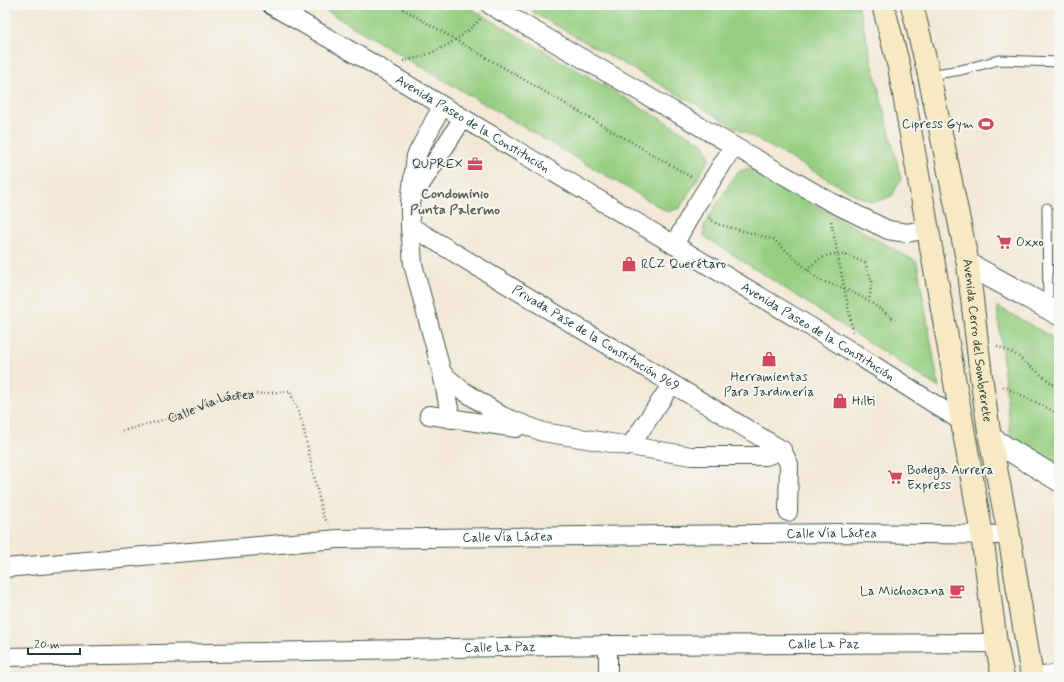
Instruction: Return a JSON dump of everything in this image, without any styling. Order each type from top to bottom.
[{"type":"main road","name":"Avenida Cerro del Sombrerete","points":[[883,5],[899,67],[982,535],[996,643],[1003,677]]},
{"type":"main road","name":"Avenida Cerro del Sombrerete","points":[[912,5],[929,75],[968,264],[976,337],[990,438],[1009,535],[1032,677]]},
{"type":"street","name":"Avenida Paseo de la Constitución","points":[[271,5],[463,118],[873,364],[961,421]]},
{"type":"street","points":[[491,6],[513,12],[733,147],[827,200],[888,230],[907,233],[928,230]]},
{"type":"street","points":[[442,106],[416,156],[410,202],[410,226],[412,264],[442,373],[451,419]]},
{"type":"street","points":[[410,202],[463,118]]},
{"type":"street","points":[[674,245],[694,207],[733,147]]},
{"type":"street","name":"Privada Pase de la Constitución 969","points":[[410,226],[782,450]]},
{"type":"street","points":[[968,264],[1054,311]]},
{"type":"street","points":[[442,373],[462,390],[502,416],[544,432]]},
{"type":"street","points":[[630,446],[672,384]]},
{"type":"street","points":[[429,415],[691,456],[766,456],[782,450],[789,464],[788,512]]},
{"type":"street","points":[[990,438],[1059,480]]},
{"type":"street","name":"Calle Vía Láctea","points":[[338,539],[841,533],[1009,535]]},
{"type":"street","points":[[5,568],[338,539]]},
{"type":"street","name":"Calle La Paz","points":[[5,657],[608,645],[996,643]]},
{"type":"street","points":[[608,645],[608,677]]},
{"type":"street","points":[[1037,677],[1059,673]]},
{"type":"lane","points":[[929,75],[961,70],[999,60],[1059,62]]},
{"type":"lane","points":[[1047,208],[1054,311]]},
{"type":"path","points":[[396,5],[692,177]]},
{"type":"path","points":[[375,66],[413,60],[446,45],[476,24],[491,6]]},
{"type":"path","points":[[827,200],[851,314]]},
{"type":"path","points":[[694,207],[717,224],[772,239],[819,280],[846,290],[869,301],[894,320]]},
{"type":"path","points":[[807,270],[820,258],[838,254],[847,255],[865,263],[872,281],[869,301]]},
{"type":"path","points":[[976,337],[1015,354],[1059,389]]},
{"type":"path","points":[[981,376],[1059,414]]},
{"type":"path","name":"Calle Vía Láctea","points":[[122,431],[181,415],[223,397],[290,390],[302,422],[323,516],[338,539]]},
{"type":"green space","points":[[316,5],[465,5],[704,144],[710,158],[680,208],[668,212]]},
{"type":"green space","points":[[531,5],[858,5],[901,179],[892,196],[875,202],[859,197],[534,13]]},
{"type":"green space","points":[[749,168],[917,262],[939,388],[704,236],[704,225],[736,173]]},
{"type":"green space","points":[[997,306],[1059,341],[1059,468],[1011,440]]},
{"type":"place","name":"Cipress Gym","points":[[986,124]]},
{"type":"place","name":"QUPREX","points":[[475,164]]},
{"type":"place","name":"Oxxo","points":[[1004,242]]},
{"type":"place","name":"RCZ Querétaro","points":[[629,264]]},
{"type":"place","name":"Herramientas Para Jardinería","points":[[769,359]]},
{"type":"place","name":"Hilti","points":[[840,401]]},
{"type":"place","name":"Bodega Aurrera Express","points":[[895,477]]},
{"type":"place","name":"La Michoacana","points":[[957,591]]},
{"type":"district","name":"Condominio Punta Palermo","points":[[455,202]]}]
